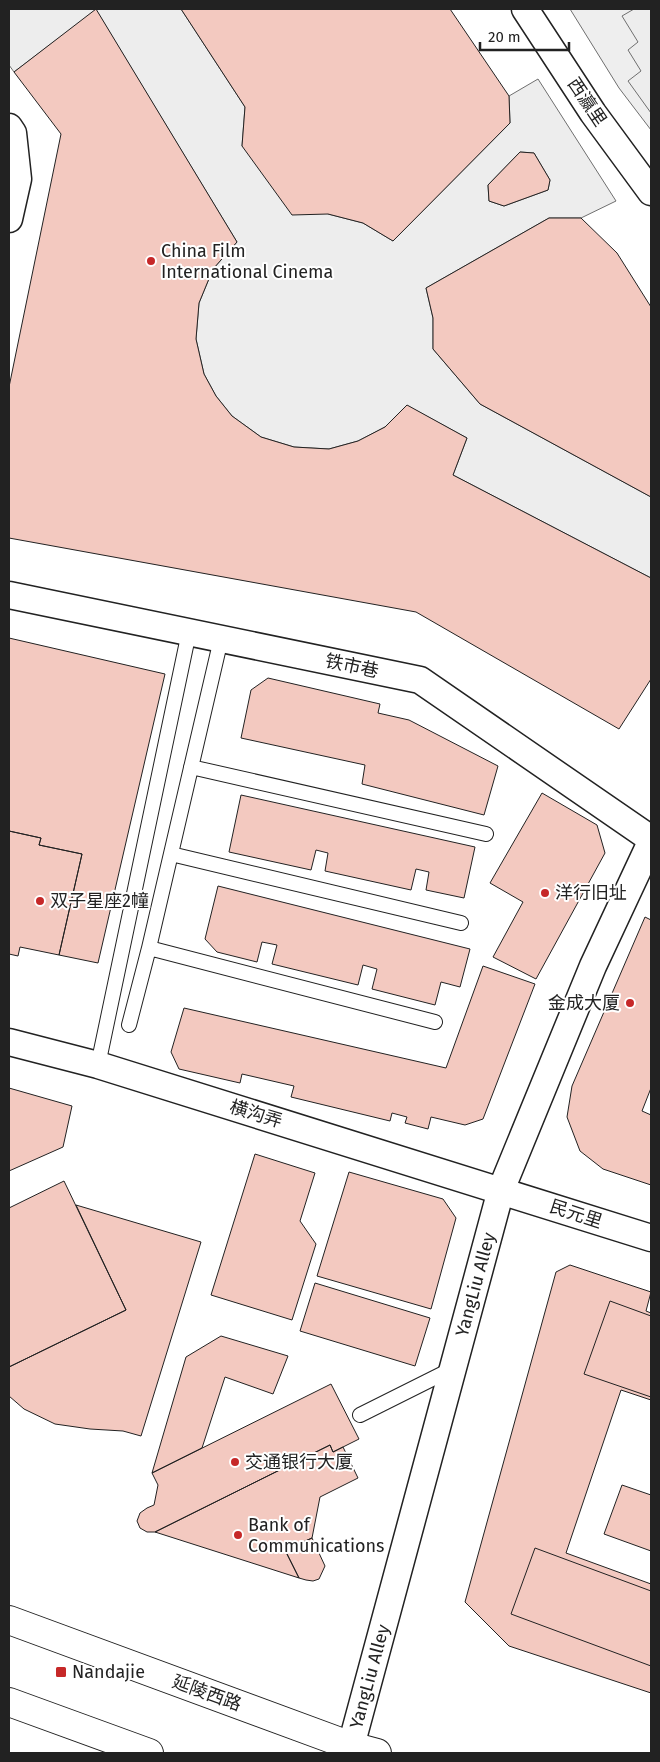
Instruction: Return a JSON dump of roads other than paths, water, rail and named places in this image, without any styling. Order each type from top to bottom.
[{"type":"main road","name":"延陵西路","points":[[9,1620],[351,1746],[377,1753]]},
{"type":"main road","points":[[9,1702],[149,1753]]},
{"type":"street","name":"西瀛里","points":[[526,9],[593,113],[651,192]]},
{"type":"street","points":[[9,128],[13,133],[18,179],[9,219]]},
{"type":"street","name":"铁市巷","points":[[9,595],[420,680],[651,840]]},
{"type":"street","name":"YangLiu Alley","points":[[351,1746],[501,1190],[593,966],[651,840]]},
{"type":"street","name":"横沟弄","points":[[9,1042],[98,1065],[501,1190]]},
{"type":"street","name":"民元里","points":[[501,1190],[651,1238]]},
{"type":"lane","points":[[98,1065],[189,632]]},
{"type":"lane","points":[[129,1025],[149,948],[221,639]]},
{"type":"lane","points":[[191,767],[486,834]]},
{"type":"lane","points":[[171,854],[461,923]]},
{"type":"lane","points":[[149,948],[436,1022]]},
{"type":"lane","points":[[360,1415],[452,1369]]},
{"type":"place","name":"China Film International Cinema","points":[[151,261]]},
{"type":"place","name":"洋行旧址","points":[[545,893]]},
{"type":"place","name":"双子星座2幢","points":[[40,901]]},
{"type":"place","name":"金成大厦","points":[[630,1003]]},
{"type":"place","name":"交通银行大厦","points":[[235,1462]]},
{"type":"place","name":"Bank of Communications","points":[[238,1535]]},
{"type":"place","name":"Nandajie","points":[[61,1672]]}]
